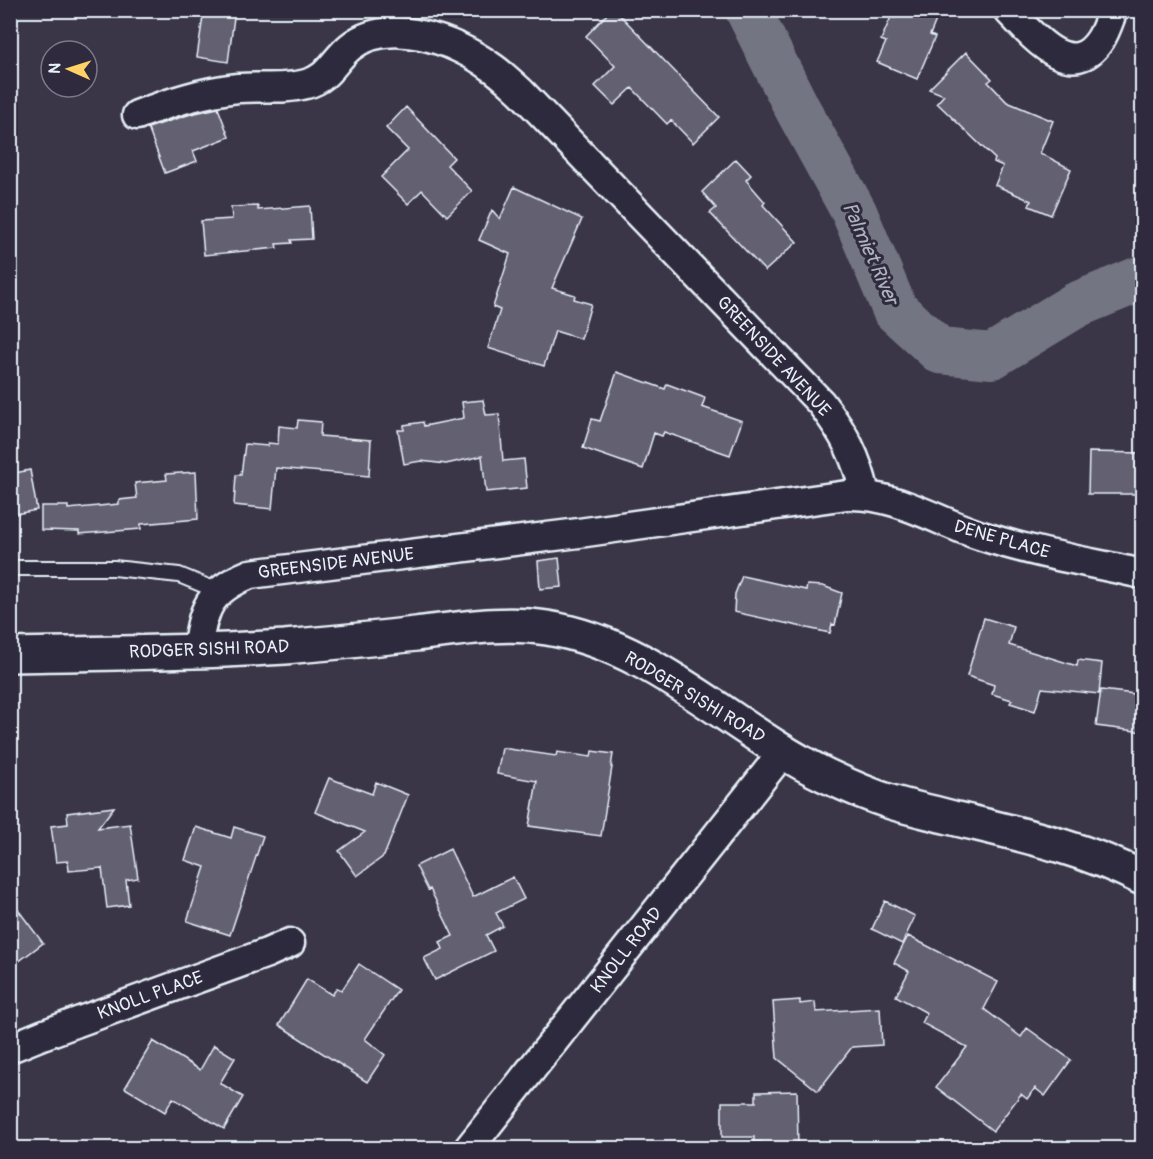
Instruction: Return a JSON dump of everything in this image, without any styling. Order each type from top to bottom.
[{"type":"main road","name":"RODGER SISHI ROAD","points":[[10,655],[285,647],[470,627],[513,625],[548,628],[585,637],[654,669],[783,752],[826,775],[891,802],[992,827],[1075,851],[1143,878]]},
{"type":"street","points":[[1008,10],[1037,39],[1053,51],[1064,57],[1076,58],[1083,56],[1101,39],[1113,10]]},
{"type":"street","name":"GREENSIDE AVENUE","points":[[137,115],[179,99],[203,93],[239,88],[303,85],[321,80],[349,47],[368,36],[383,33],[408,33],[430,37],[459,48],[489,65],[521,92],[821,403],[838,425],[852,451],[860,471],[864,494],[579,533],[279,569],[249,574],[218,591]]},
{"type":"street","name":"DENE PLACE","points":[[864,494],[884,498],[981,536],[1143,574]]},
{"type":"street","points":[[197,651],[201,624],[207,608],[218,591]]},
{"type":"street","name":"KNOLL ROAD","points":[[469,1149],[783,752]]},
{"type":"street","name":"KNOLL PLACE","points":[[10,1048],[290,943]]},
{"type":"lane","points":[[10,568],[114,568],[179,575],[218,591]]},
{"type":"building","points":[[204,10],[235,10],[228,62],[197,57]]},
{"type":"building","points":[[611,10],[615,10],[719,117],[693,143],[671,120],[667,124],[632,88],[614,105],[595,86],[615,66],[586,36]]},
{"type":"building","points":[[899,10],[940,10],[930,35],[935,37],[917,79],[877,62],[886,42],[881,40],[891,17],[896,18]]},
{"type":"building","points":[[966,52],[992,79],[988,82],[1007,102],[1053,121],[1040,153],[1071,169],[1051,215],[1029,206],[1031,201],[995,185],[1003,166],[994,162],[995,159],[937,103],[944,95],[929,89]]},
{"type":"building","points":[[406,107],[454,158],[447,165],[472,191],[447,216],[422,190],[408,204],[381,177],[408,150],[386,128]]},
{"type":"building","points":[[218,108],[229,137],[193,151],[197,161],[165,173],[148,128]]},
{"type":"building","points":[[736,159],[751,175],[746,180],[765,202],[763,205],[797,242],[765,271],[710,213],[716,208],[702,192]]},
{"type":"building","points":[[514,187],[582,219],[552,288],[575,295],[574,299],[591,304],[581,339],[555,331],[544,366],[488,348],[500,310],[493,307],[510,254],[479,240],[492,210],[500,219]]},
{"type":"building","points":[[258,206],[258,210],[310,206],[312,239],[291,240],[292,243],[276,244],[277,248],[204,255],[201,221],[232,219],[231,207]]},
{"type":"building","points":[[617,372],[665,389],[667,384],[705,398],[702,407],[742,421],[730,455],[664,432],[662,436],[654,433],[643,469],[583,448],[592,419],[600,421]]},
{"type":"building","points":[[483,400],[486,415],[499,414],[503,461],[524,459],[527,488],[486,492],[482,456],[446,464],[421,461],[404,464],[398,430],[404,430],[404,425],[423,422],[424,426],[464,418],[462,402]]},
{"type":"building","points":[[298,420],[321,422],[320,436],[371,440],[369,476],[276,468],[272,509],[234,505],[236,475],[241,475],[245,444],[268,446],[268,443],[278,444],[279,426],[297,428]]},
{"type":"building","points":[[1089,452],[1143,453],[1143,494],[1088,494]]},
{"type":"building","points":[[30,470],[37,510],[10,515],[10,474]]},
{"type":"building","points":[[196,472],[198,519],[141,524],[141,529],[79,534],[79,531],[41,530],[41,506],[68,506],[68,509],[119,504],[119,500],[137,498],[135,483],[167,480],[166,474]]},
{"type":"building","points":[[559,558],[562,587],[540,589],[538,561]]},
{"type":"building","points":[[742,576],[806,590],[807,585],[823,586],[842,593],[835,625],[832,624],[830,633],[734,612],[735,594]]},
{"type":"building","points":[[984,618],[1014,627],[1009,645],[1077,666],[1078,660],[1102,663],[1099,694],[1042,688],[1035,711],[992,694],[994,685],[967,676]]},
{"type":"building","points":[[1101,690],[1143,695],[1143,732],[1096,726]]},
{"type":"building","points":[[502,748],[556,756],[557,752],[591,757],[592,751],[613,754],[601,836],[529,826],[537,781],[497,774]]},
{"type":"building","points":[[329,778],[372,794],[376,782],[408,795],[384,856],[357,876],[339,851],[365,832],[315,812]]},
{"type":"building","points":[[114,807],[98,828],[130,824],[138,878],[126,880],[129,905],[107,908],[102,868],[69,871],[68,861],[56,862],[51,826],[68,824],[67,813]]},
{"type":"building","points":[[196,827],[231,838],[234,827],[263,836],[230,935],[187,921],[205,867],[185,860]]},
{"type":"building","points":[[450,849],[473,897],[513,877],[524,899],[496,913],[503,926],[486,935],[494,951],[435,980],[424,958],[443,949],[440,942],[453,936],[416,866]]},
{"type":"building","points":[[10,899],[43,943],[10,968]]},
{"type":"building","points":[[885,901],[915,916],[902,944],[872,929]]},
{"type":"building","points":[[908,936],[998,982],[984,1009],[1021,1037],[1027,1028],[1071,1060],[1045,1096],[1035,1088],[1027,1099],[1021,1094],[993,1131],[936,1087],[967,1047],[922,1023],[927,1013],[896,996],[909,971],[894,963]]},
{"type":"building","points":[[359,964],[398,990],[365,1039],[385,1055],[367,1082],[279,1025],[307,979],[332,995],[337,988],[342,990]]},
{"type":"building","points":[[800,1000],[800,1004],[815,1002],[816,1012],[880,1008],[882,1045],[852,1047],[818,1091],[777,1058],[773,1002]]},
{"type":"building","points":[[153,1041],[200,1070],[214,1045],[235,1058],[220,1083],[243,1097],[224,1129],[173,1098],[165,1112],[125,1088]]},
{"type":"building","points":[[797,1091],[798,1149],[761,1149],[761,1142],[754,1142],[754,1137],[722,1137],[722,1102],[756,1102],[756,1092]]},
{"type":"waterway","name":"Palmiet River","points":[[748,10],[797,108],[854,212],[895,310],[940,351],[992,356],[1076,305],[1142,278]]}]
